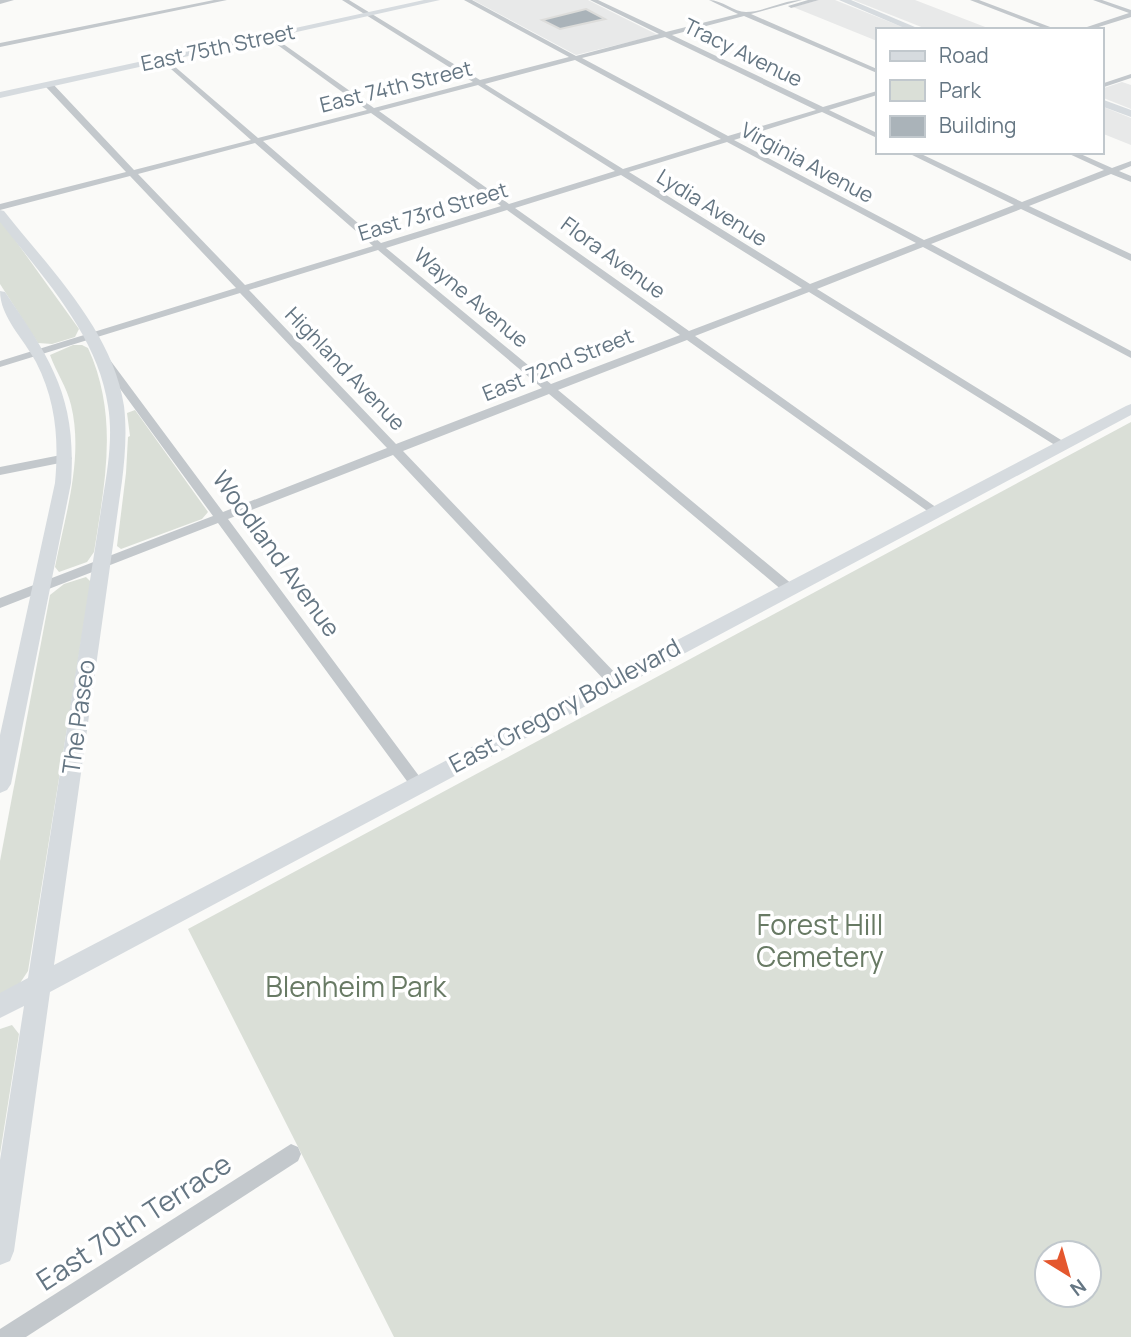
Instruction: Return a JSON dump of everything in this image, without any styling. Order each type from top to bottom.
[{"type":"main road","name":"East 75th Street","points":[[0,95],[436,0]]},
{"type":"main road","points":[[843,0],[913,28]]},
{"type":"main road","points":[[1103,103],[1131,114]]},
{"type":"main road","name":"The Paseo","points":[[0,214],[94,344],[111,383],[117,435],[102,564],[0,1251]]},
{"type":"main road","points":[[0,295],[7,314],[38,353],[51,376],[63,408],[66,458],[0,784]]},
{"type":"main road","name":"East Gregory Boulevard","points":[[0,1006],[933,511],[1131,409]]},
{"type":"street","points":[[0,2],[11,0]]},
{"type":"street","points":[[0,45],[224,0]]},
{"type":"street","name":"Lydia Avenue","points":[[345,0],[1062,444]]},
{"type":"street","name":"Virginia Avenue","points":[[467,0],[1131,355]]},
{"type":"street","name":"Tracy Avenue","points":[[593,0],[668,36],[671,40],[876,136]]},
{"type":"street","points":[[712,0],[876,66]]},
{"type":"street","points":[[725,0],[876,72]]},
{"type":"street","points":[[751,14],[799,0]]},
{"type":"street","points":[[751,14],[816,0]]},
{"type":"street","points":[[973,0],[1050,28]]},
{"type":"street","points":[[1096,0],[1131,13]]},
{"type":"street","points":[[1087,28],[1131,13]]},
{"type":"street","name":"East 74th Street","points":[[0,207],[751,14]]},
{"type":"street","name":"Flora Avenue","points":[[270,37],[933,511]]},
{"type":"street","name":"Wayne Avenue","points":[[164,60],[379,247],[788,588]]},
{"type":"street","points":[[1103,85],[1131,76]]},
{"type":"street","name":"Highland Avenue","points":[[49,85],[613,680]]},
{"type":"street","name":"East 73rd Street","points":[[0,364],[38,353],[94,344],[243,289],[876,93]]},
{"type":"street","points":[[914,154],[1131,258]]},
{"type":"street","points":[[1073,154],[1131,179]]},
{"type":"street","name":"East 72nd Street","points":[[0,603],[1131,163]]},
{"type":"street","name":"Woodland Avenue","points":[[94,344],[417,784]]},
{"type":"street","points":[[0,471],[66,458]]},
{"type":"street","name":"East 70th Terrace","points":[[7,1337],[291,1154]]},
{"type":"shaded area","points":[[473,0],[588,0],[658,35],[576,55]]},
{"type":"shaded area","points":[[819,0],[835,0],[905,28],[876,28],[876,41],[793,7]]},
{"type":"shaded area","points":[[853,0],[915,0],[988,28],[924,28]]},
{"type":"shaded area","points":[[1122,82],[1131,85],[1131,109],[1103,98],[1103,88]]},
{"type":"shaded area","points":[[1103,107],[1131,118],[1131,145],[1103,134]]},
{"type":"green space","points":[[0,219],[79,329],[75,337],[52,344],[38,343],[0,284]]},
{"type":"green space","points":[[73,345],[88,348],[98,373],[104,399],[107,449],[94,552],[87,562],[59,572],[55,567],[72,487],[75,446],[69,398],[50,355]]},
{"type":"green space","points":[[135,410],[208,512],[202,519],[121,549],[117,546],[130,436],[127,413]]},
{"type":"green space","name":"Forest Hill Cemetery","points":[[1131,422],[1131,1337],[394,1337],[188,929]]},
{"type":"green space","points":[[86,577],[90,586],[28,971],[18,986],[0,995],[0,861],[50,595],[64,584]]},
{"type":"green space","points":[[12,1025],[19,1034],[0,1154],[0,1029]]},
{"type":"building","points":[[586,9],[605,19],[560,29],[542,20]]},
{"type":"park label","name":"Blenheim Park","points":[[356,987]]}]
